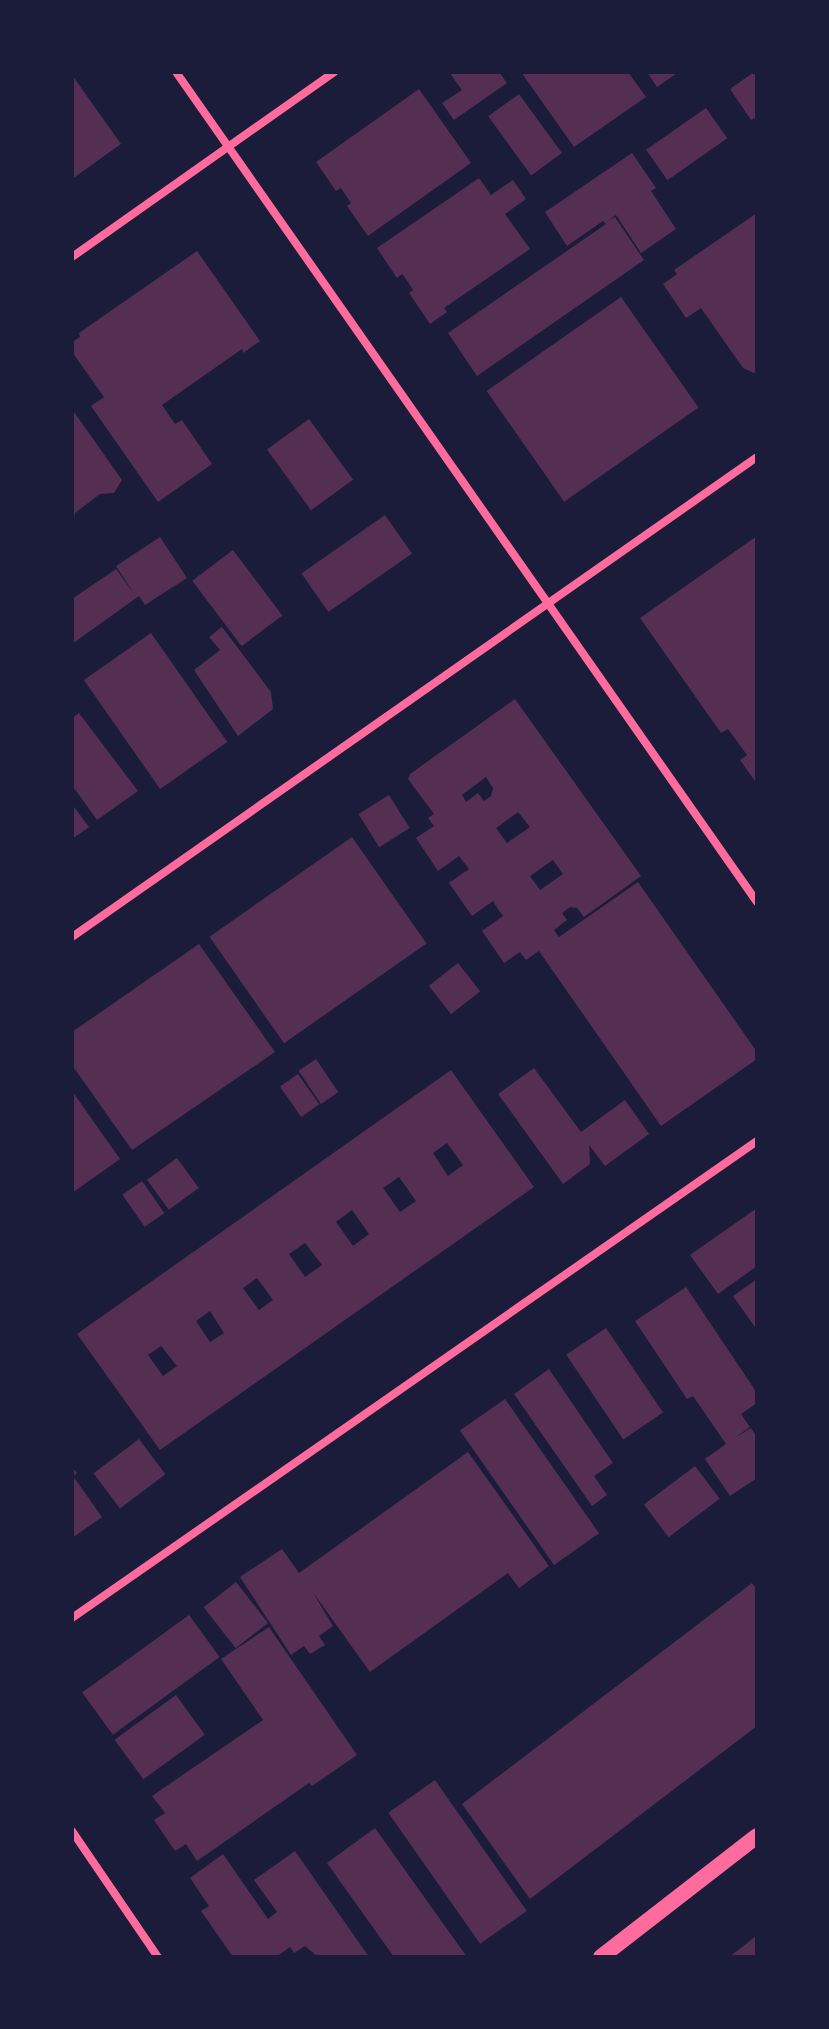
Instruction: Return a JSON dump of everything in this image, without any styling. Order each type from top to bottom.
[{"type":"main road","points":[[601,1957],[757,1836]]},
{"type":"street","points":[[176,72],[757,902]]},
{"type":"street","points":[[72,257],[334,72]]},
{"type":"street","points":[[72,937],[757,457]]},
{"type":"street","points":[[72,1618],[757,1141]]},
{"type":"street","points":[[72,1831],[158,1957]]},
{"type":"building","points":[[449,72],[499,72],[507,83],[454,120],[442,103],[462,90]]},
{"type":"building","points":[[521,72],[628,72],[646,97],[574,147]]},
{"type":"building","points":[[647,72],[679,72],[657,87]]},
{"type":"building","points":[[757,72],[757,117],[751,120],[730,89]]},
{"type":"building","points":[[72,75],[121,144],[72,179]]},
{"type":"building","points":[[419,89],[471,163],[368,236],[347,206],[351,203],[341,188],[336,191],[316,162]]},
{"type":"building","points":[[519,94],[562,153],[531,175],[488,116]]},
{"type":"building","points":[[706,108],[727,138],[667,180],[646,150]]},
{"type":"building","points":[[632,153],[656,188],[651,191],[676,229],[641,253],[616,215],[607,221],[615,217],[644,260],[477,376],[448,333],[606,224],[603,221],[567,246],[545,212]]},
{"type":"building","points":[[479,178],[491,195],[513,180],[526,199],[505,214],[530,249],[444,308],[447,312],[430,324],[409,293],[413,290],[408,282],[402,274],[397,278],[377,248]]},
{"type":"building","points":[[757,213],[757,371],[754,373],[743,368],[701,308],[686,318],[663,284],[677,274],[674,270]]},
{"type":"building","points":[[197,251],[260,341],[243,353],[242,349],[162,405],[175,424],[182,420],[212,464],[158,502],[91,406],[104,397],[72,352],[72,342],[80,337],[79,333]]},
{"type":"building","points":[[621,297],[698,408],[564,502],[487,391]]},
{"type":"building","points":[[72,409],[122,480],[114,493],[100,494],[75,513],[74,519]]},
{"type":"building","points":[[309,419],[353,480],[311,510],[267,450]]},
{"type":"building","points":[[385,515],[412,554],[328,612],[301,574]]},
{"type":"building","points":[[757,536],[757,784],[740,760],[747,755],[728,729],[721,733],[640,618]]},
{"type":"building","points":[[160,537],[187,578],[145,605],[139,596],[72,644],[72,599],[116,569],[135,595],[116,566]]},
{"type":"building","points":[[233,550],[282,615],[242,646],[192,581]]},
{"type":"building","points":[[222,627],[271,692],[273,709],[238,736],[194,670],[220,650],[209,637]]},
{"type":"building","points":[[151,633],[227,742],[160,789],[84,680]]},
{"type":"building","points":[[515,699],[641,876],[584,917],[577,908],[570,907],[562,913],[567,920],[554,930],[559,937],[638,882],[757,1052],[757,1059],[661,1126],[539,951],[526,960],[520,952],[504,963],[482,931],[503,916],[493,901],[472,916],[449,883],[469,869],[459,856],[438,871],[416,838],[434,826],[428,818],[434,814],[408,779],[410,774]],"holes":[[[486,777],[493,788],[491,796],[484,801],[478,793],[466,802],[462,795]],[[518,812],[530,827],[507,843],[496,828]],[[553,860],[563,874],[540,890],[530,876]]]},
{"type":"building","points":[[79,713],[138,791],[97,820],[72,785],[72,718]]},
{"type":"building","points":[[389,795],[410,828],[379,847],[358,814]]},
{"type":"building","points":[[72,804],[89,827],[72,839]]},
{"type":"building","points":[[352,837],[427,943],[284,1043],[209,937]]},
{"type":"building","points":[[199,944],[275,1052],[132,1150],[72,1065],[72,1032]]},
{"type":"building","points":[[458,963],[480,991],[451,1014],[429,986]]},
{"type":"building","points":[[316,1059],[338,1092],[321,1104],[299,1071]]},
{"type":"building","points":[[534,1068],[581,1132],[625,1100],[649,1134],[605,1166],[589,1145],[590,1164],[563,1184],[498,1094]]},
{"type":"building","points":[[451,1070],[534,1187],[160,1450],[77,1334]],"holes":[[[447,1143],[463,1165],[448,1176],[433,1153]],[[399,1177],[416,1201],[400,1212],[383,1188]],[[352,1210],[369,1234],[353,1246],[336,1222]],[[305,1243],[322,1265],[305,1277],[289,1254]],[[257,1278],[273,1300],[259,1310],[243,1288]],[[210,1311],[224,1333],[210,1342],[196,1321]],[[161,1346],[177,1366],[163,1376],[148,1355]]]},
{"type":"building","points":[[298,1074],[319,1104],[301,1117],[280,1087]]},
{"type":"building","points":[[72,1091],[120,1159],[72,1193]]},
{"type":"building","points":[[177,1158],[199,1188],[169,1210],[147,1180]]},
{"type":"building","points":[[142,1181],[164,1213],[145,1227],[122,1195]]},
{"type":"building","points":[[757,1208],[757,1266],[718,1294],[690,1255]]},
{"type":"building","points":[[757,1279],[757,1330],[733,1296]]},
{"type":"building","points":[[686,1287],[757,1393],[757,1403],[741,1414],[750,1427],[733,1439],[751,1428],[757,1437],[757,1478],[730,1496],[705,1459],[726,1444],[693,1396],[687,1399],[635,1321]]},
{"type":"building","points":[[606,1328],[663,1413],[623,1439],[566,1355]]},
{"type":"building","points":[[549,1369],[613,1463],[594,1476],[607,1495],[592,1506],[514,1394]]},
{"type":"building","points":[[505,1399],[599,1533],[554,1565],[460,1431]]},
{"type":"building","points":[[139,1439],[165,1474],[120,1508],[93,1473]]},
{"type":"building","points":[[468,1452],[549,1566],[519,1588],[508,1573],[370,1672],[312,1591],[333,1626],[319,1636],[325,1645],[310,1654],[304,1646],[291,1655],[240,1577],[282,1549],[299,1573]]},
{"type":"building","points":[[695,1466],[720,1499],[669,1537],[644,1505]]},
{"type":"building","points":[[72,1467],[77,1473],[73,1476],[102,1517],[72,1538]]},
{"type":"building","points":[[236,1582],[268,1623],[236,1648],[204,1607]]},
{"type":"building","points":[[752,1583],[757,1590],[757,1726],[530,1899],[462,1804]]},
{"type":"building","points":[[189,1615],[220,1657],[113,1735],[82,1693]]},
{"type":"building","points":[[269,1627],[357,1755],[312,1786],[309,1783],[197,1861],[186,1844],[175,1851],[154,1820],[165,1813],[152,1796],[263,1720],[221,1659]]},
{"type":"building","points":[[176,1695],[205,1735],[143,1779],[115,1740]]},
{"type":"building","points":[[435,1780],[527,1911],[480,1944],[388,1813]]},
{"type":"building","points":[[375,1828],[467,1957],[394,1957],[327,1863]]},
{"type":"building","points":[[295,1851],[369,1957],[318,1957],[305,1946],[294,1953],[290,1947],[276,1957],[233,1957],[201,1911],[209,1906],[190,1878],[223,1854],[268,1919],[277,1912],[254,1880]]},
{"type":"building","points":[[757,1935],[757,1957],[729,1957],[746,1944]]}]
